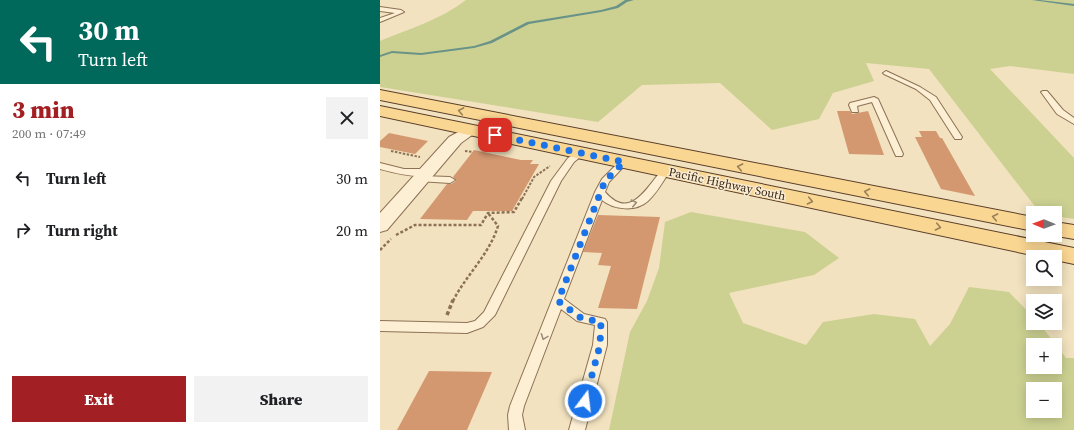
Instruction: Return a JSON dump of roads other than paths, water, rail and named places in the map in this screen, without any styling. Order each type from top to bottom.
[{"type":"main road","name":"Pacific Highway South","points":[[380,95],[587,145],[624,162],[1074,256]]},
{"type":"main road","name":"Pacific Highway South","points":[[380,111],[495,135],[687,156],[1026,223]]},
{"type":"main road","points":[[1062,230],[1074,232]]},
{"type":"street","points":[[380,226],[424,170],[456,140],[471,130]]},
{"type":"lane","points":[[380,9],[401,12],[380,20]]},
{"type":"lane","points":[[886,73],[918,88],[933,99],[958,137]]},
{"type":"lane","points":[[1045,92],[1060,112],[1074,122]]},
{"type":"lane","points":[[855,110],[853,104],[874,99],[899,154]]},
{"type":"lane","points":[[380,326],[467,328],[479,324],[489,315],[556,181],[571,160],[587,145]]},
{"type":"lane","points":[[517,430],[515,415],[517,406],[600,192],[605,181],[624,162]]},
{"type":"lane","points":[[380,166],[404,172],[424,170],[450,180]]},
{"type":"lane","points":[[600,192],[606,200],[618,205],[632,205],[644,201],[666,171]]},
{"type":"lane","points":[[558,301],[581,318],[601,322],[600,345],[577,430]]},
{"type":"waterway","points":[[380,56],[392,52],[421,54],[474,47],[491,42],[528,23],[601,11],[617,7],[626,1],[633,0]]},
{"type":"waterway","points":[[1033,0],[1074,5]]}]
